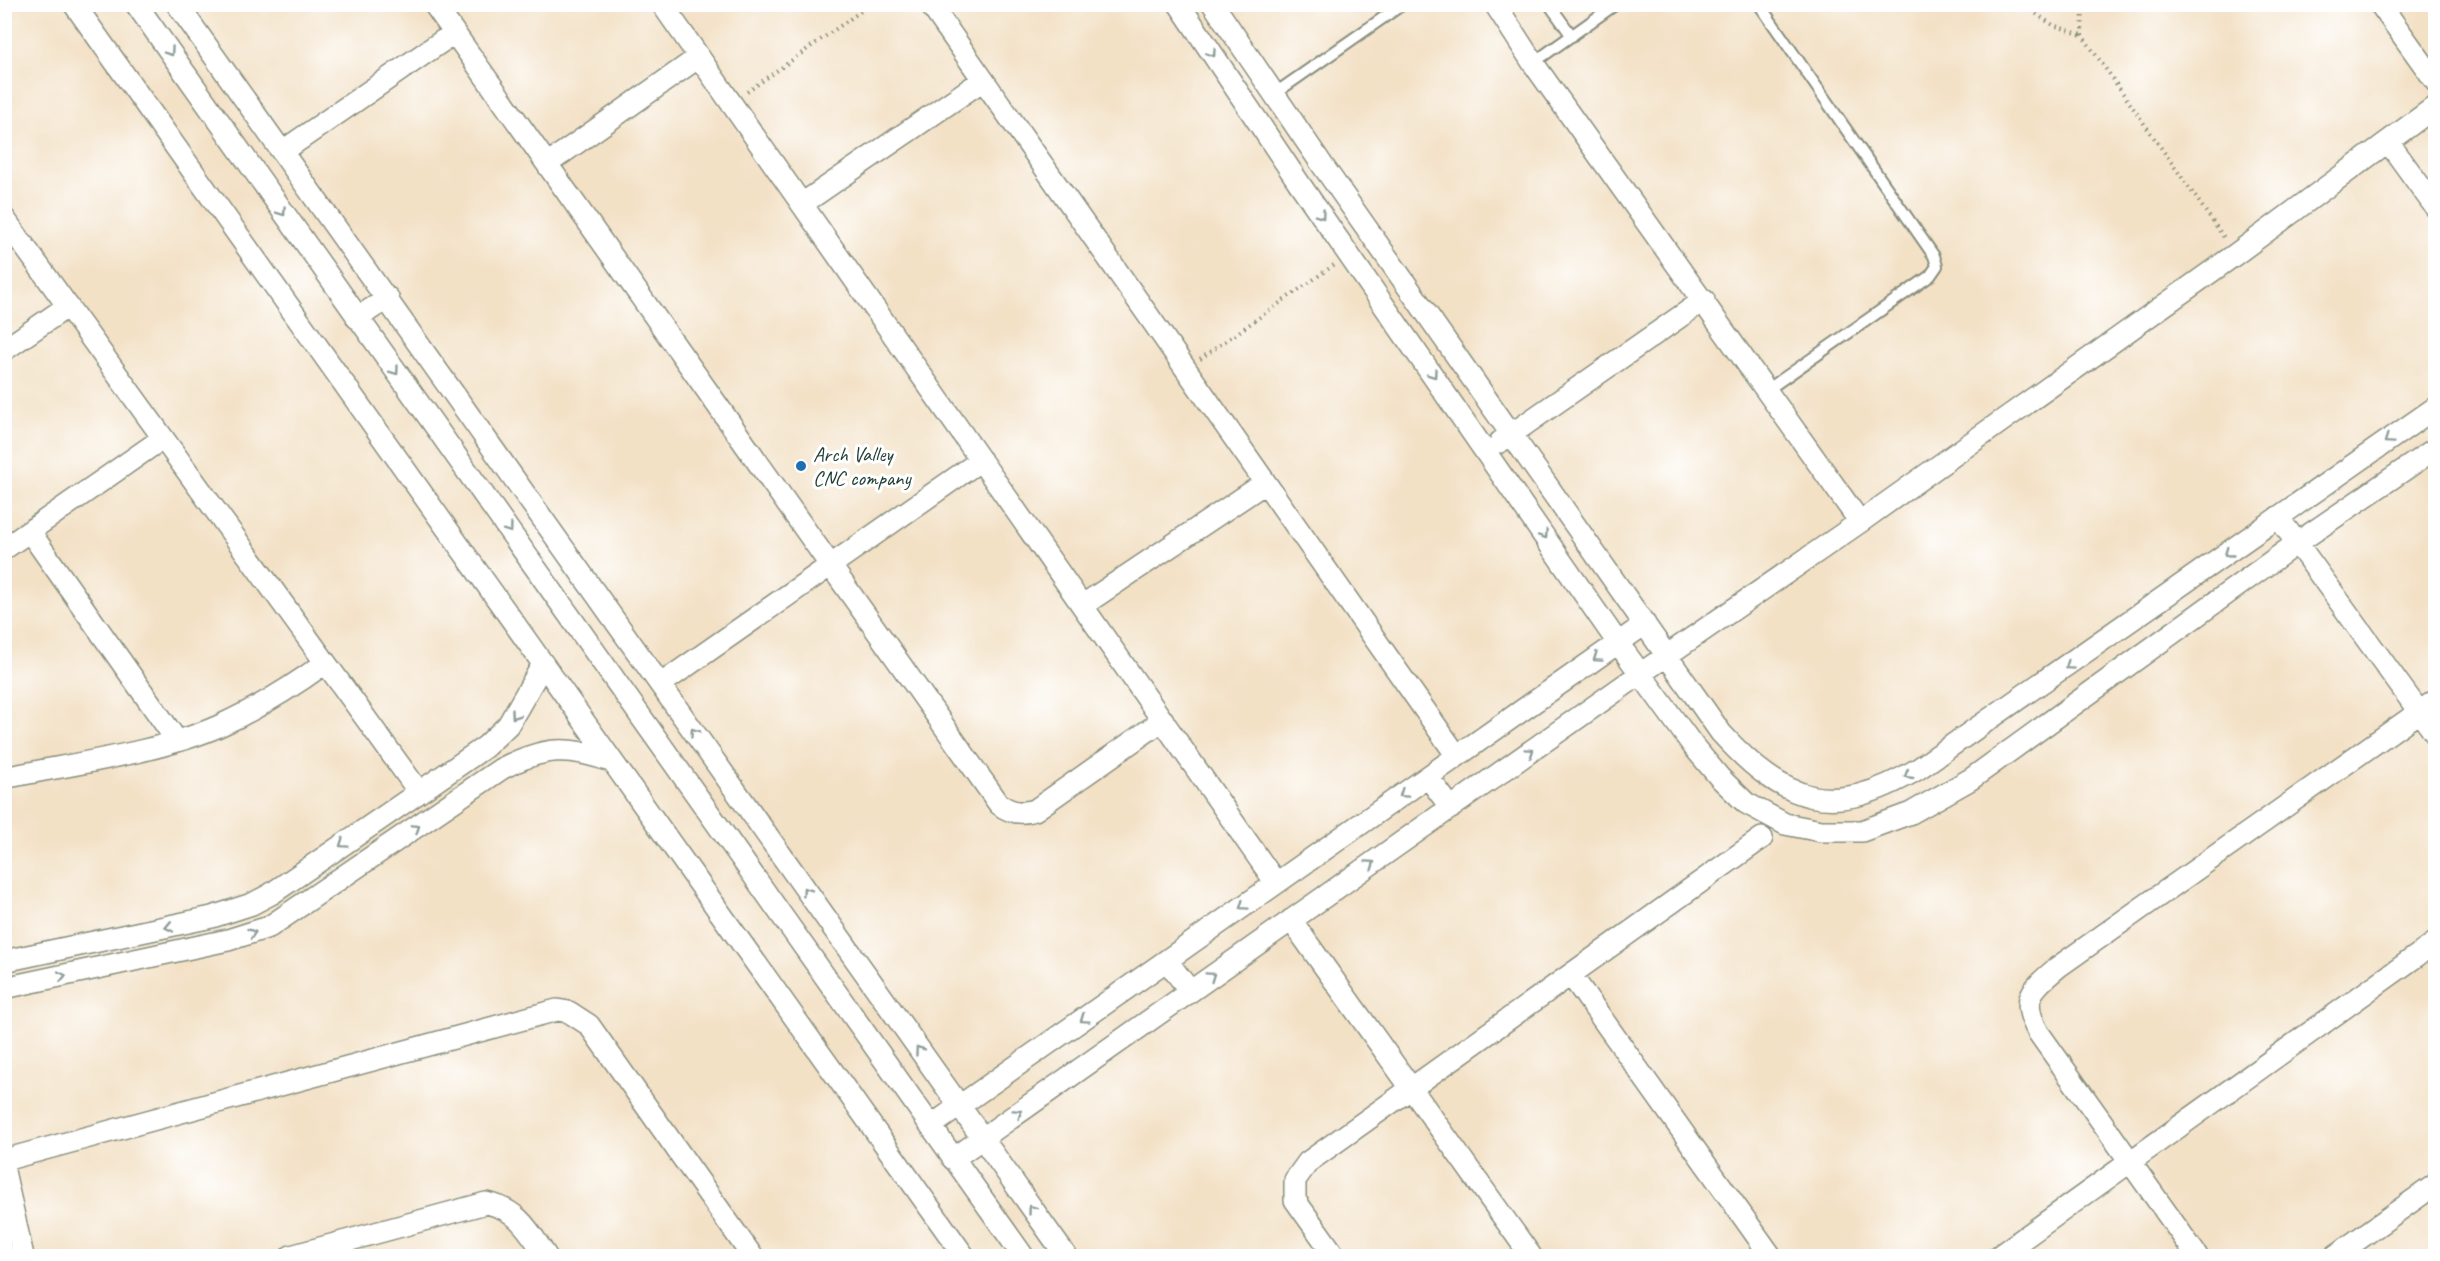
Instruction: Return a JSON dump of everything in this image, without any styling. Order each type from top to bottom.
[{"type":"street","points":[[75,4],[964,1257]]},
{"type":"street","points":[[170,4],[142,13],[357,318],[596,650],[1023,1257]]},
{"type":"street","points":[[177,4],[388,298],[1066,1257]]},
{"type":"street","points":[[434,4],[999,804],[1007,810],[1026,812],[1035,810],[1163,720]]},
{"type":"street","points":[[662,4],[1276,883]]},
{"type":"street","points":[[930,4],[1457,756]]},
{"type":"street","points":[[1179,4],[1299,183],[1640,674],[1700,755],[1746,803],[1785,824],[1841,832],[1862,831],[1888,824],[1971,779],[2297,543],[2436,448]]},
{"type":"street","points":[[1214,4],[1323,166],[1721,733],[1749,763],[1774,782],[1801,794],[1831,800],[1860,796],[1889,786],[1949,749],[2436,407]]},
{"type":"street","points":[[1495,4],[1533,63],[1860,522]]},
{"type":"street","points":[[2380,4],[2436,82]]},
{"type":"street","points":[[283,151],[454,33]]},
{"type":"street","points":[[547,164],[699,57]]},
{"type":"street","points":[[802,204],[983,80]]},
{"type":"street","points":[[953,1159],[1640,674],[1860,522],[2236,254],[2436,106]]},
{"type":"street","points":[[2389,143],[2436,208]]},
{"type":"street","points":[[1299,183],[1323,166]]},
{"type":"street","points":[[4,218],[419,792]]},
{"type":"street","points":[[357,318],[388,298]]},
{"type":"street","points":[[1487,451],[1704,300]]},
{"type":"street","points":[[4,350],[68,306]]},
{"type":"street","points":[[4,549],[164,438]]},
{"type":"street","points":[[661,684],[981,460]]},
{"type":"street","points":[[1083,605],[1265,483]]},
{"type":"street","points":[[2278,517],[2427,706],[2436,735]]},
{"type":"street","points":[[30,532],[177,741]]},
{"type":"street","points":[[931,1126],[1645,624]]},
{"type":"street","points":[[596,650],[622,629]]},
{"type":"street","points":[[2107,639],[2125,667]]},
{"type":"street","points":[[4,778],[177,741],[255,709],[325,663]]},
{"type":"street","points":[[4,961],[212,917],[252,904],[485,747],[508,725],[543,664]]},
{"type":"street","points":[[2197,1257],[2038,1032],[2030,1017],[2028,1001],[2035,987],[2067,960],[2427,706]]},
{"type":"street","points":[[4,988],[228,940],[269,927],[501,769],[527,756],[556,749],[585,752],[613,762]]},
{"type":"street","points":[[1428,777],[1451,808]]},
{"type":"street","points":[[1335,1257],[1295,1200],[1295,1180],[1308,1162],[1762,838]]},
{"type":"street","points":[[756,877],[783,857]]},
{"type":"street","points":[[1291,920],[1531,1257]]},
{"type":"street","points":[[1999,1257],[2436,942]]},
{"type":"street","points":[[1167,961],[1190,991]]},
{"type":"street","points":[[1571,975],[1771,1257]]},
{"type":"street","points":[[4,1160],[557,1010],[574,1015],[589,1025],[752,1257]]},
{"type":"street","points":[[4,1171],[22,1257]]},
{"type":"street","points":[[2335,1257],[2436,1184]]},
{"type":"street","points":[[291,1257],[486,1203],[510,1210],[520,1218],[546,1257]]},
{"type":"lane","points":[[1274,94],[1403,4]]},
{"type":"lane","points":[[1549,4],[1572,36]]},
{"type":"lane","points":[[1533,63],[1616,4]]},
{"type":"lane","points":[[1759,4],[1934,256],[1937,266],[1930,276],[1767,390]]},
{"type":"path","points":[[732,102],[871,4]]},
{"type":"path","points":[[2021,4],[2053,25],[2082,35],[2236,254]]},
{"type":"path","points":[[2082,35],[2083,4]]},
{"type":"path","points":[[1186,369],[1350,255]]},
{"type":"place","name":"Arch Valley CNC company","points":[[801,466]]}]
